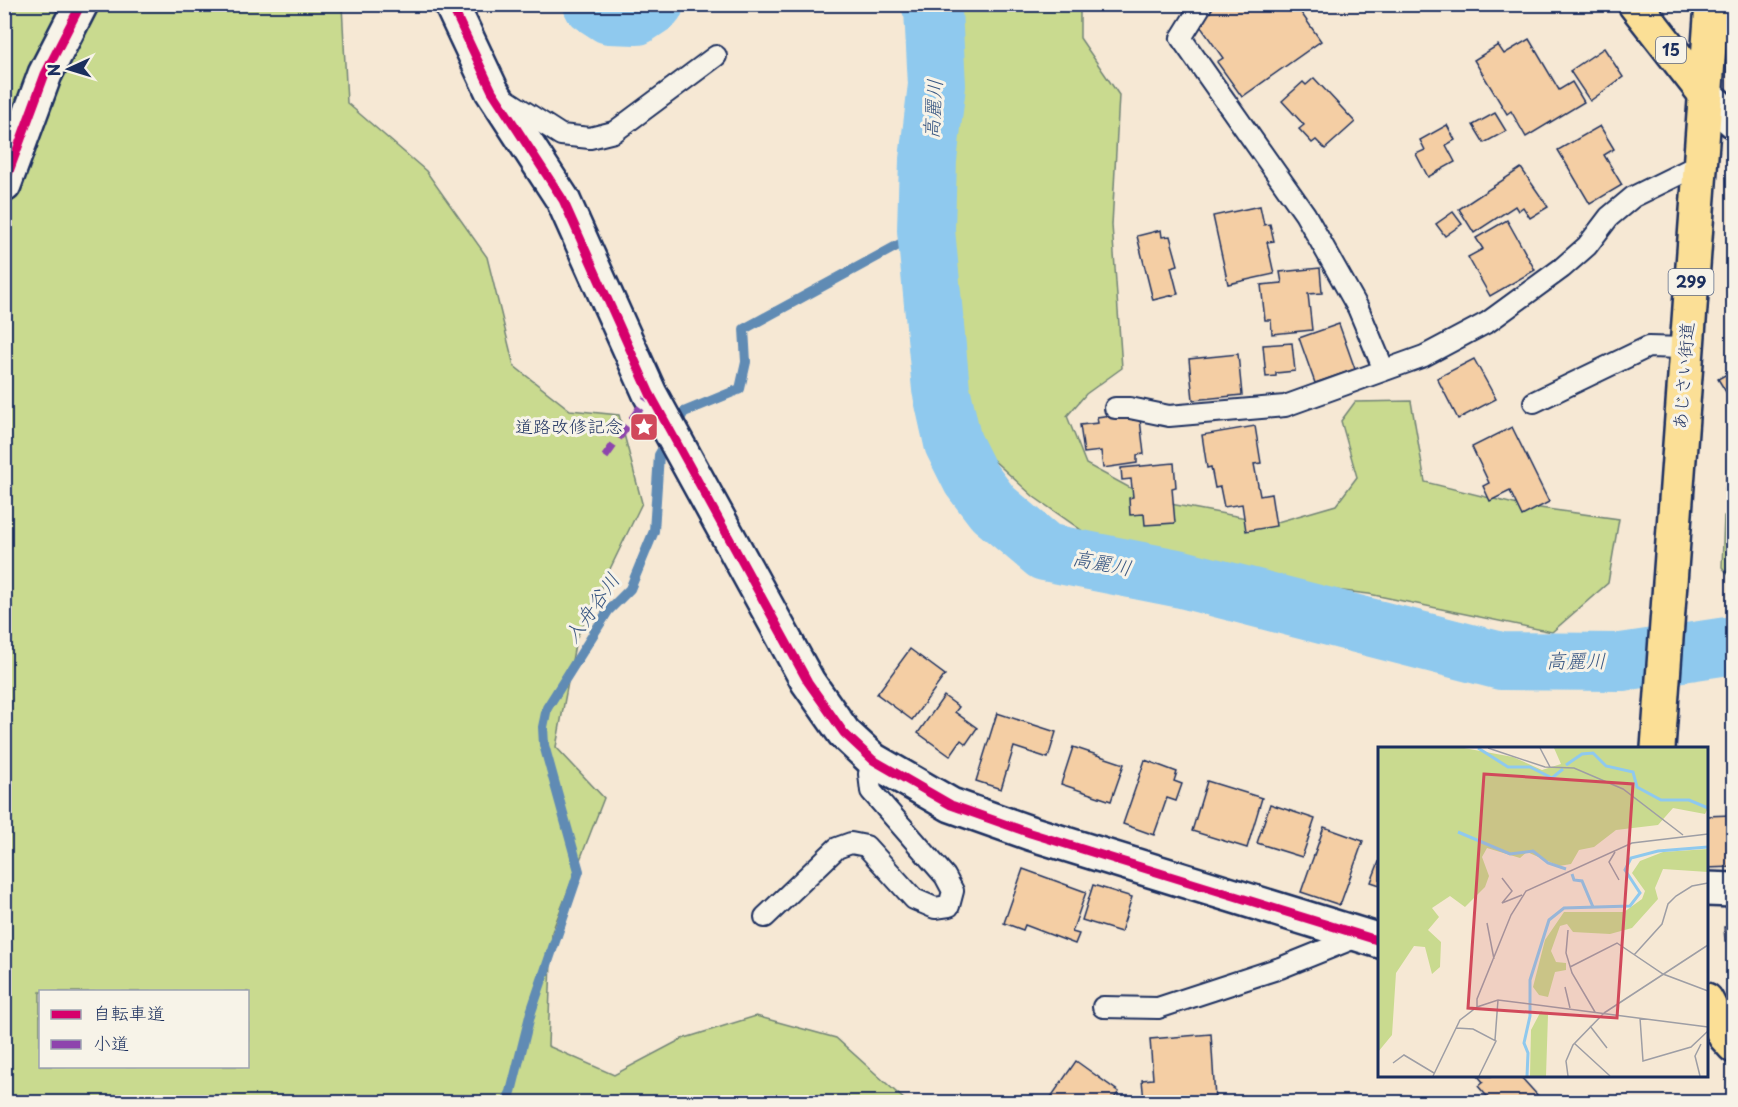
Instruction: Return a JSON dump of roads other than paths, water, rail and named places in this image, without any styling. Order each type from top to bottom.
[{"type":"main road","name":"15","points":[[1635,4],[1706,96]]},
{"type":"main road","name":"あじさい街道","points":[[1658,744],[1712,4]]},
{"type":"main road","points":[[1708,1003],[1722,1042]]},
{"type":"street","points":[[4,185],[45,74],[81,4]]},
{"type":"street","points":[[451,4],[492,92],[562,200],[650,393],[808,682],[844,733],[873,760],[951,805],[1030,833],[1371,938]]},
{"type":"street","points":[[1706,96],[1734,121]]},
{"type":"street","points":[[1708,890],[1734,890]]},
{"type":"lane","points":[[1202,4],[1181,38],[1305,214],[1358,308],[1384,370]]},
{"type":"lane","points":[[492,92],[561,135],[590,138],[614,132],[716,56]]},
{"type":"lane","points":[[1115,408],[1130,408],[1169,416],[1285,406],[1424,356],[1488,322],[1562,268],[1587,246],[1608,217],[1633,196],[1700,164]]},
{"type":"lane","points":[[1534,402],[1648,347],[1686,348]]},
{"type":"lane","points":[[765,917],[837,848],[851,843],[866,846],[914,899],[935,908],[949,906],[953,891],[945,876],[871,791],[869,774],[873,760]]},
{"type":"lane","points":[[1103,1007],[1158,1008],[1371,938]]},
{"type":"waterway","name":"高麗川","points":[[592,4],[609,15],[637,16],[655,4]]},
{"type":"waterway","name":"高麗川","points":[[930,4],[933,10],[937,85],[928,160],[926,230],[941,389],[953,443],[971,479],[993,508],[1045,552],[1182,579],[1501,661],[1622,662],[1734,645]]},
{"type":"waterway","name":"入舟谷川","points":[[506,1102],[511,1092],[531,1012],[579,871],[544,745],[543,727],[547,708],[608,611],[630,589],[654,531],[659,455],[684,412],[740,389],[746,362],[744,329],[926,230]]},
{"type":"place","name":"道路改修記念","points":[[644,427]]}]
